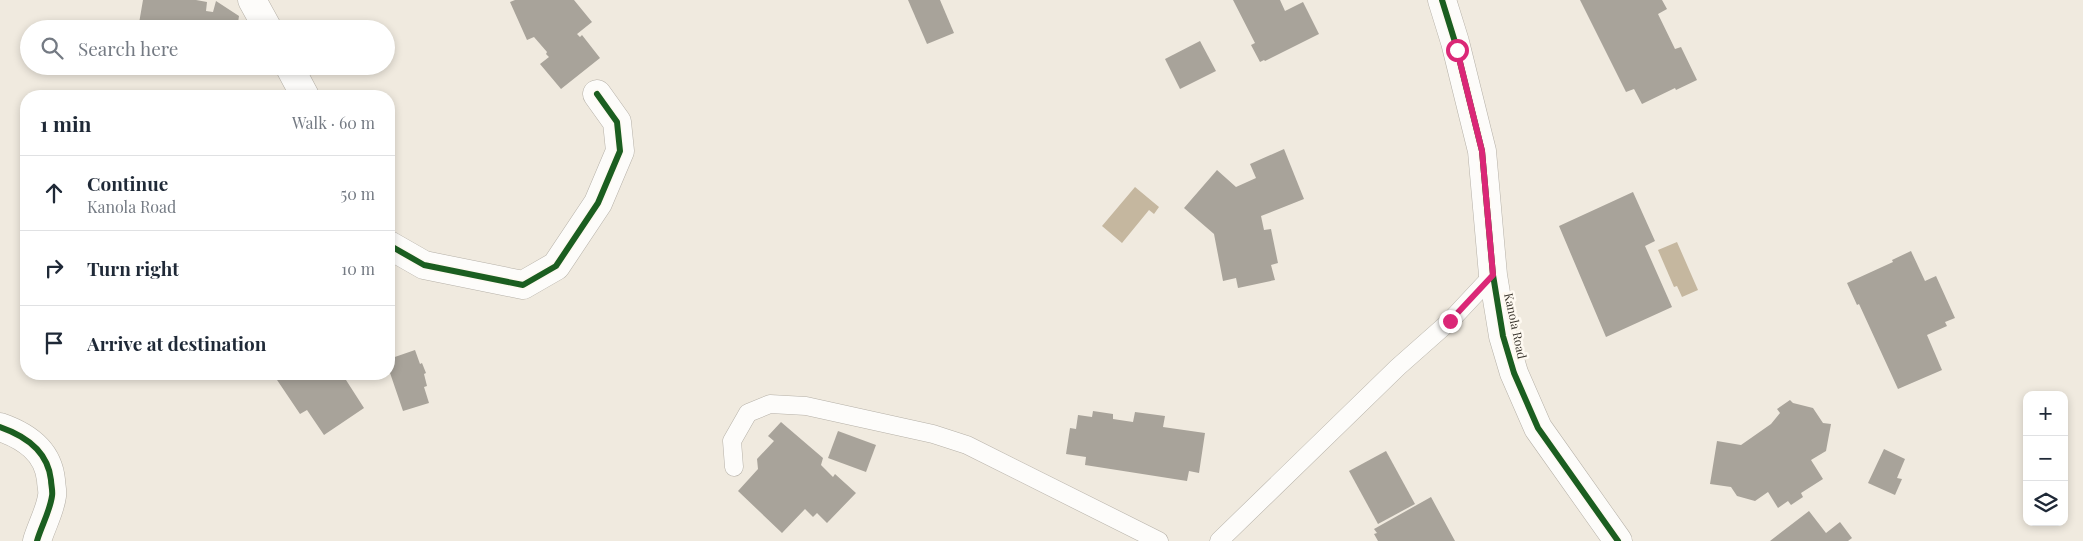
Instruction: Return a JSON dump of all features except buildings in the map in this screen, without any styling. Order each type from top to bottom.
[{"type":"street","points":[[252,0],[263,20]]},
{"type":"street","name":"Kanola Road","points":[[1442,0],[1455,42],[1482,151],[1493,275],[1503,336],[1514,373],[1538,428],[1618,541]]},
{"type":"street","points":[[294,75],[302,90]]},
{"type":"street","points":[[395,248],[424,265],[523,286],[556,266],[598,203],[620,151],[617,122],[597,94]]},
{"type":"street","points":[[0,427],[18,434],[31,442],[44,457],[50,475],[52,495],[37,541]]},
{"type":"lane","points":[[1219,541],[1398,367],[1450,321],[1493,275]]},
{"type":"lane","points":[[734,467],[732,441],[748,413],[770,404],[806,406],[933,434],[967,445],[1159,541]]},
{"type":"shaded area","points":[[1135,187],[1159,207],[1154,214],[1149,210],[1122,243],[1102,226]]},
{"type":"shaded area","points":[[1677,242],[1698,290],[1682,297],[1677,286],[1674,287],[1658,250]]},
{"type":"cycle path","points":[[1442,0],[1455,42],[1482,151],[1493,275],[1503,336],[1514,373],[1538,428],[1618,541]]},
{"type":"cycle path","points":[[395,248],[424,265],[523,285],[556,266],[598,203],[620,151],[617,122],[597,94]]},
{"type":"cycle path","points":[[0,427],[19,435],[34,446],[49,470],[52,496],[37,541]]},
{"type":"route","points":[[1450,321],[1493,275],[1482,151],[1457,50]]}]
